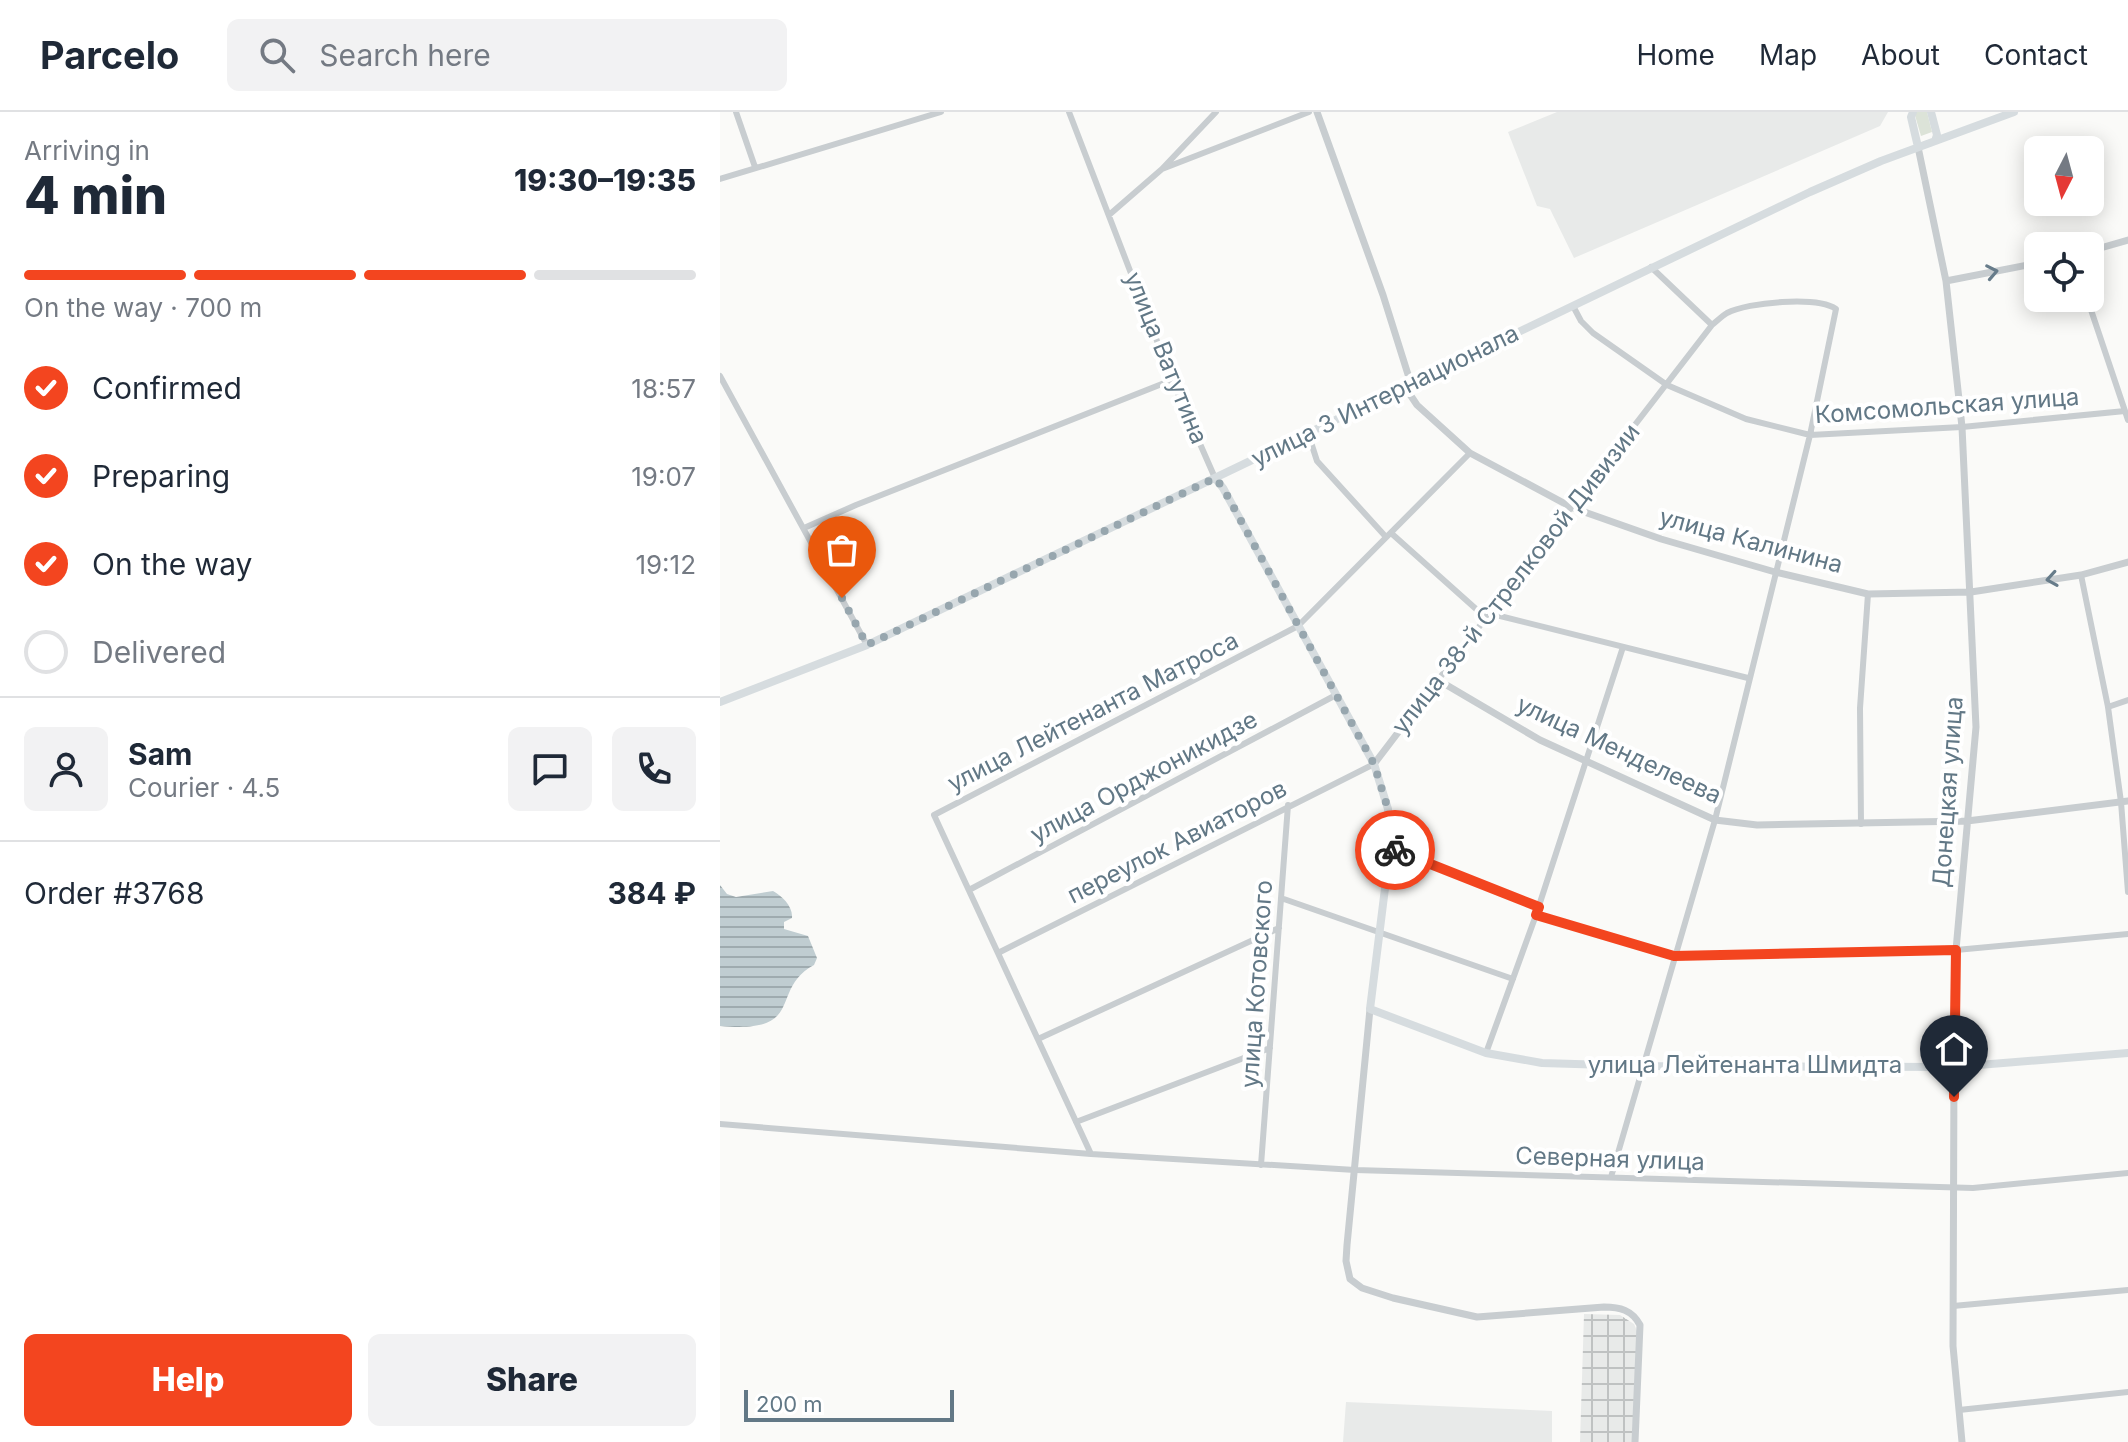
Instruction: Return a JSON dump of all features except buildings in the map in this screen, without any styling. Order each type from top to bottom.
[{"type":"main road","points":[[1931,112],[1937,135],[1935,141]]},
{"type":"main road","name":"улица 3 Интернационала","points":[[720,702],[867,645],[1810,192],[1918,147],[2014,112]]},
{"type":"main road","points":[[1911,114],[1918,147]]},
{"type":"main road","name":"улица Ватутина","points":[[1215,478],[1374,764]]},
{"type":"main road","points":[[1370,1009],[1390,848],[1388,809],[1374,764]]},
{"type":"main road","name":"улица Лейтенанта Шмидта","points":[[1370,1009],[1486,1053],[1542,1063],[1954,1067],[2128,1053]]},
{"type":"street","points":[[736,112],[755,167]]},
{"type":"street","points":[[720,179],[941,112]]},
{"type":"street","name":"улица Ватутина","points":[[1069,112],[1172,380],[1215,478]]},
{"type":"street","points":[[1109,215],[1162,169],[1216,112]]},
{"type":"street","points":[[1162,169],[1309,112]]},
{"type":"street","name":"улица Калинина","points":[[1317,112],[1383,295],[1408,385],[1417,405],[1470,453],[1573,508],[1661,539],[1775,572],[1868,594],[1971,592],[2081,575],[2128,562]]},
{"type":"street","name":"Донецкая улица","points":[[1918,147],[1946,281],[1962,427],[1976,727],[1956,950],[1953,1346],[1962,1442]]},
{"type":"street","points":[[2104,247],[2128,240]]},
{"type":"street","points":[[1611,1177],[1715,820],[1810,435],[1836,309],[1828,303],[1798,301],[1766,305],[1728,312],[1712,325],[1651,266]]},
{"type":"street","points":[[1946,281],[2024,266]]},
{"type":"street","name":"Комсомольская улица","points":[[1572,305],[1593,333],[1667,385],[1746,419],[1810,435],[1962,427],[2125,411]]},
{"type":"street","points":[[2092,312],[2128,420]]},
{"type":"street","name":"улица 38-й Стрелковой Дивизии","points":[[1374,764],[1712,325]]},
{"type":"street","points":[[720,376],[867,645]]},
{"type":"street","points":[[804,528],[1172,380]]},
{"type":"street","points":[[1308,433],[1317,461],[1388,535],[1487,615],[1748,678]]},
{"type":"street","name":"улица Лейтенанта Матроса","points":[[1091,1154],[934,815],[1298,626],[1470,453]]},
{"type":"street","points":[[2081,575],[2125,802],[2128,892]]},
{"type":"street","points":[[1861,824],[1860,708],[1868,594]]},
{"type":"street","points":[[1486,1053],[1538,911],[1623,647]]},
{"type":"street","name":"улица Менделеева","points":[[1438,680],[1540,740],[1715,820],[1757,825],[1967,821],[2125,802]]},
{"type":"street","name":"улица Орджоникидзе","points":[[969,890],[1336,695]]},
{"type":"street","points":[[2108,707],[2128,700]]},
{"type":"street","name":"переулок Авиаторов","points":[[998,953],[1374,764]]},
{"type":"street","name":"улица Котовского","points":[[1261,1165],[1288,805]]},
{"type":"street","points":[[1390,848],[1538,911],[1674,956],[1956,950],[2128,934]]},
{"type":"street","points":[[1281,898],[1513,979]]},
{"type":"street","points":[[1038,1039],[1279,928]]},
{"type":"street","points":[[1370,1009],[1346,1261],[1350,1279],[1362,1288],[1393,1298],[1477,1317],[1604,1307],[1629,1311],[1640,1325],[1635,1442]]},
{"type":"street","points":[[1076,1122],[1270,1048]]},
{"type":"street","name":"Северная улица","points":[[720,1124],[1091,1154],[1355,1170],[1973,1188],[2128,1173]]},
{"type":"street","points":[[1953,1306],[2128,1290]]},
{"type":"street","points":[[1959,1410],[2128,1392]]},
{"type":"shaded area","points":[[1557,112],[1888,112],[1880,126],[1574,258],[1550,209],[1537,206],[1508,132]]},
{"type":"shaded area","points":[[1914,112],[1927,112],[1932,132],[1921,136]]},
{"type":"shaded area","points":[[720,885],[727,894],[736,897],[773,891],[780,896],[792,914],[792,918],[784,922],[784,929],[808,936],[817,958],[814,965],[800,975],[792,986],[776,1017],[765,1023],[747,1027],[720,1026]]},
{"type":"shaded area","points":[[1584,1314],[1620,1315],[1634,1324],[1637,1331],[1632,1442],[1580,1442]]},
{"type":"shaded area","points":[[1346,1402],[1552,1411],[1552,1442],[1343,1442]]},
{"type":"way so far","points":[[842,598],[867,645],[1215,478],[1374,764],[1388,809],[1390,848],[1395,850]]},
{"type":"route","points":[[1395,850],[1539,907],[1536,915],[1674,956],[1956,950],[1954,1097]]}]
